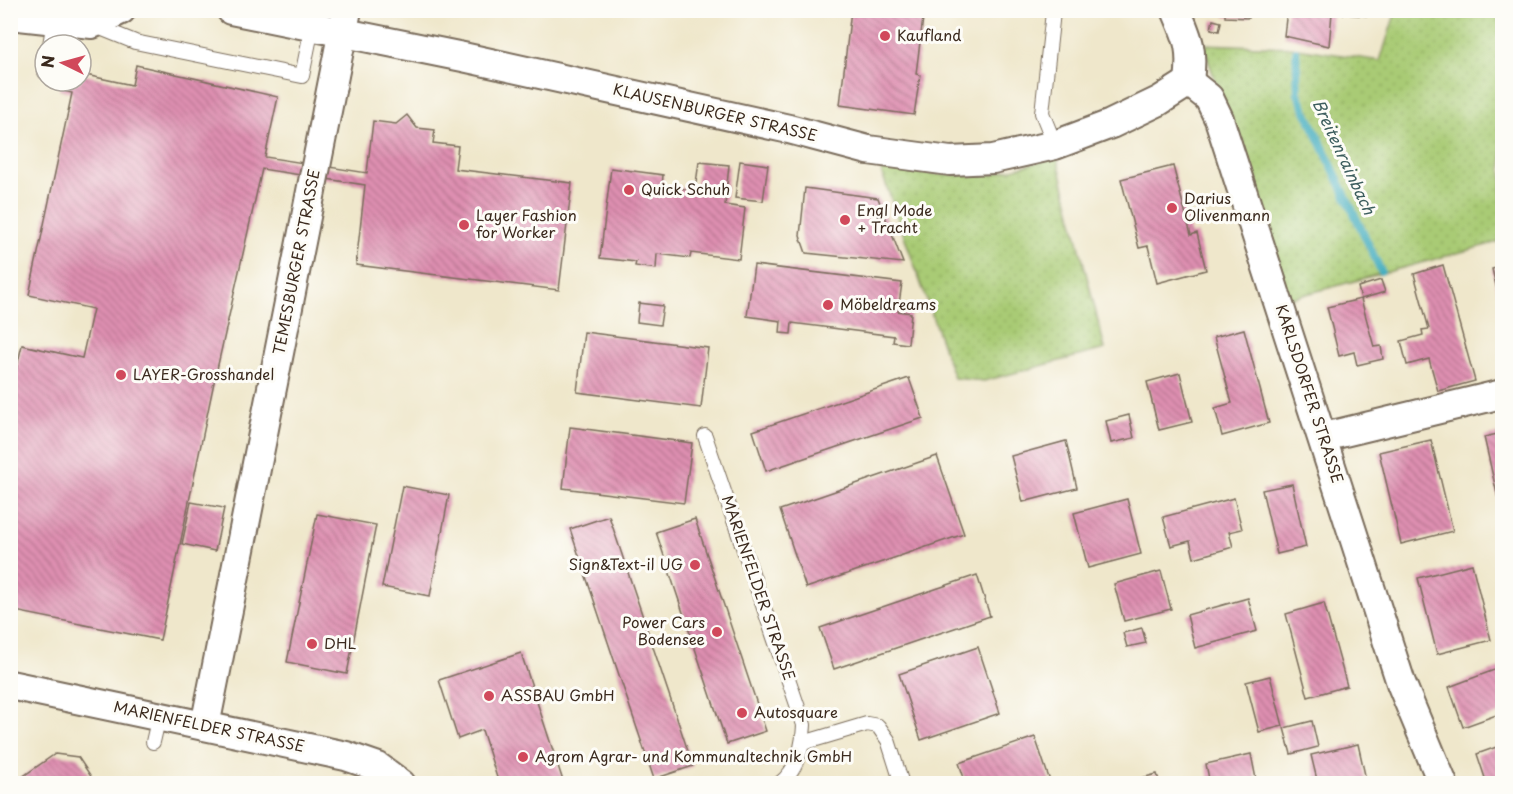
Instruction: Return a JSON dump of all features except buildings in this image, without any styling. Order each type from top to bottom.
[{"type":"street","points":[[10,15],[52,32],[92,24],[121,10]]},
{"type":"street","name":"KLAUSENBURGER STRASSE","points":[[231,10],[312,27],[345,22],[475,59],[789,129],[868,150],[950,161],[993,159],[1055,145],[1112,124],[1159,101],[1189,82]]},
{"type":"street","points":[[1176,10],[1188,40],[1192,58],[1189,82]]},
{"type":"street","name":"TEMESBURGER STRASSE","points":[[204,726],[271,358],[345,22]]},
{"type":"street","name":"KARLSDORFER STRASSE","points":[[1189,82],[1209,98],[1219,119],[1324,437],[1401,683],[1443,783]]},
{"type":"street","points":[[1324,437],[1503,394]]},
{"type":"street","name":"MARIENFELDER STRASSE","points":[[10,685],[156,729],[204,726],[365,761],[401,783]]},
{"type":"lane","points":[[1053,12],[1042,113],[1055,145]]},
{"type":"lane","points":[[92,24],[135,42],[302,76],[312,27]]},
{"type":"lane","name":"MARIENFELDER STRASSE","points":[[705,436],[804,725],[803,743],[788,777],[779,783]]},
{"type":"lane","points":[[803,743],[867,724],[878,726],[888,740],[902,783]]},
{"type":"green space","points":[[1396,11],[1502,11],[1502,241],[1288,299],[1203,44],[1291,47],[1380,61]]},
{"type":"green space","points":[[1057,157],[1105,349],[984,381],[954,378],[881,170],[945,175],[994,174]]},
{"type":"waterway","name":"Breitenrainbach","points":[[1296,51],[1298,94],[1381,271]]},
{"type":"place","name":"Kaufland","points":[[885,36]]},
{"type":"place","name":"Quick Schuh","points":[[629,190]]},
{"type":"place","name":"Darius Olivenmann","points":[[1172,208]]},
{"type":"place","name":"Engl Mode + Tracht","points":[[845,220]]},
{"type":"place","name":"Layer Fashion for Worker","points":[[464,225]]},
{"type":"place","name":"Möbeldreams","points":[[828,305]]},
{"type":"place","name":"LAYER-Grosshandel","points":[[121,375]]},
{"type":"place","name":"Sign&Text-il UG","points":[[695,565]]},
{"type":"place","name":"Power Cars Bodensee","points":[[717,632]]},
{"type":"place","name":"DHL","points":[[312,644]]},
{"type":"place","name":"ASSBAU GmbH","points":[[489,696]]},
{"type":"place","name":"Autosquare","points":[[742,713]]},
{"type":"place","name":"Agrom Agrar- und Kommunaltechnik GmbH","points":[[523,757]]}]
